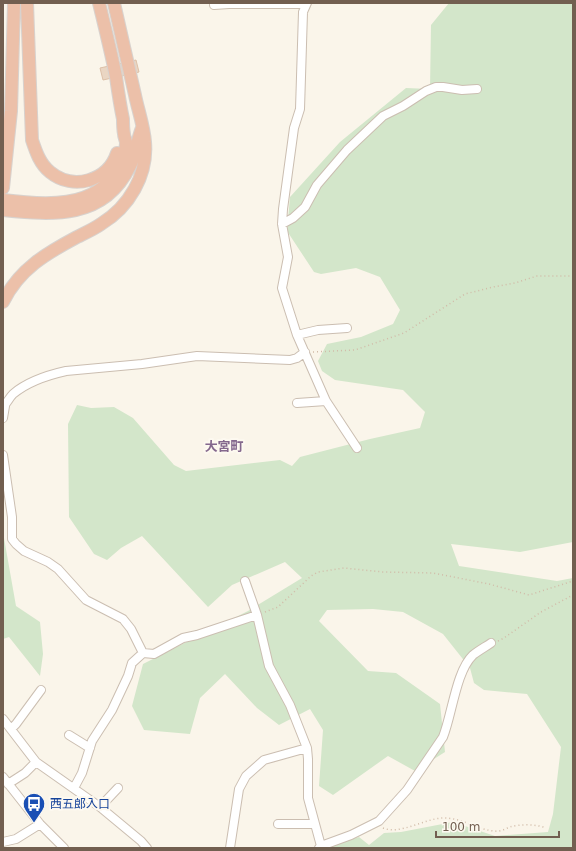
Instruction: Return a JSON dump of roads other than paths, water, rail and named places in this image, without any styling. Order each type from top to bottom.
[{"type":"highway","points":[[3,188],[11,111],[14,3]]},
{"type":"highway","points":[[27,3],[32,140],[42,163],[54,175],[69,182],[91,180],[103,174],[110,166],[115,158],[124,134]]},
{"type":"highway","points":[[3,200],[30,204],[72,201],[91,194],[109,181],[121,164],[126,142],[115,75],[100,3]]},
{"type":"highway","points":[[3,302],[15,282],[37,261],[48,252],[102,224],[114,215],[125,204],[137,186],[143,167],[145,142],[114,3]]},
{"type":"highway","points":[[3,210],[39,214],[68,212],[80,210],[101,200],[118,184],[130,166],[142,127]]},
{"type":"street","points":[[214,5],[307,3],[303,12],[300,109],[294,128],[282,224],[288,257],[282,288],[297,335],[326,401],[357,448]]},
{"type":"street","points":[[282,224],[293,218],[305,207],[317,185],[347,150],[383,116],[403,106],[426,91],[436,87],[462,90],[477,89]]},
{"type":"street","points":[[297,335],[318,330],[347,328]]},
{"type":"street","points":[[3,418],[4,406],[12,395],[27,385],[54,373],[142,364],[196,356],[290,360],[298,358],[305,352]]},
{"type":"street","points":[[298,403],[326,401]]},
{"type":"street","points":[[3,455],[12,517],[12,539],[24,552],[48,562],[58,569],[86,600],[123,619],[132,629],[143,653]]},
{"type":"street","points":[[245,580],[257,615],[270,666],[290,705],[307,748],[308,798],[320,847],[351,835],[379,821],[407,790],[443,737],[447,728],[451,706],[463,670],[472,656],[491,643]]},
{"type":"street","points":[[74,788],[82,773],[92,741],[112,710],[128,676],[132,663],[143,653],[154,654],[183,638],[197,635],[257,615]]},
{"type":"street","points":[[11,729],[41,690]]},
{"type":"street","points":[[3,719],[36,762],[100,807],[141,841],[147,848]]},
{"type":"street","points":[[69,735],[90,748]]},
{"type":"street","points":[[230,848],[239,789],[246,776],[264,760],[307,748]]},
{"type":"street","points":[[36,762],[25,773],[6,780],[40,824],[64,848]]},
{"type":"street","points":[[100,807],[118,788]]},
{"type":"street","points":[[3,842],[16,839],[40,824]]},
{"type":"street","points":[[278,824],[315,824]]},
{"type":"place","name":"西五郎入口","points":[[34,824]]},
{"type":"district","name":"大宮町","points":[[224,446]]}]
